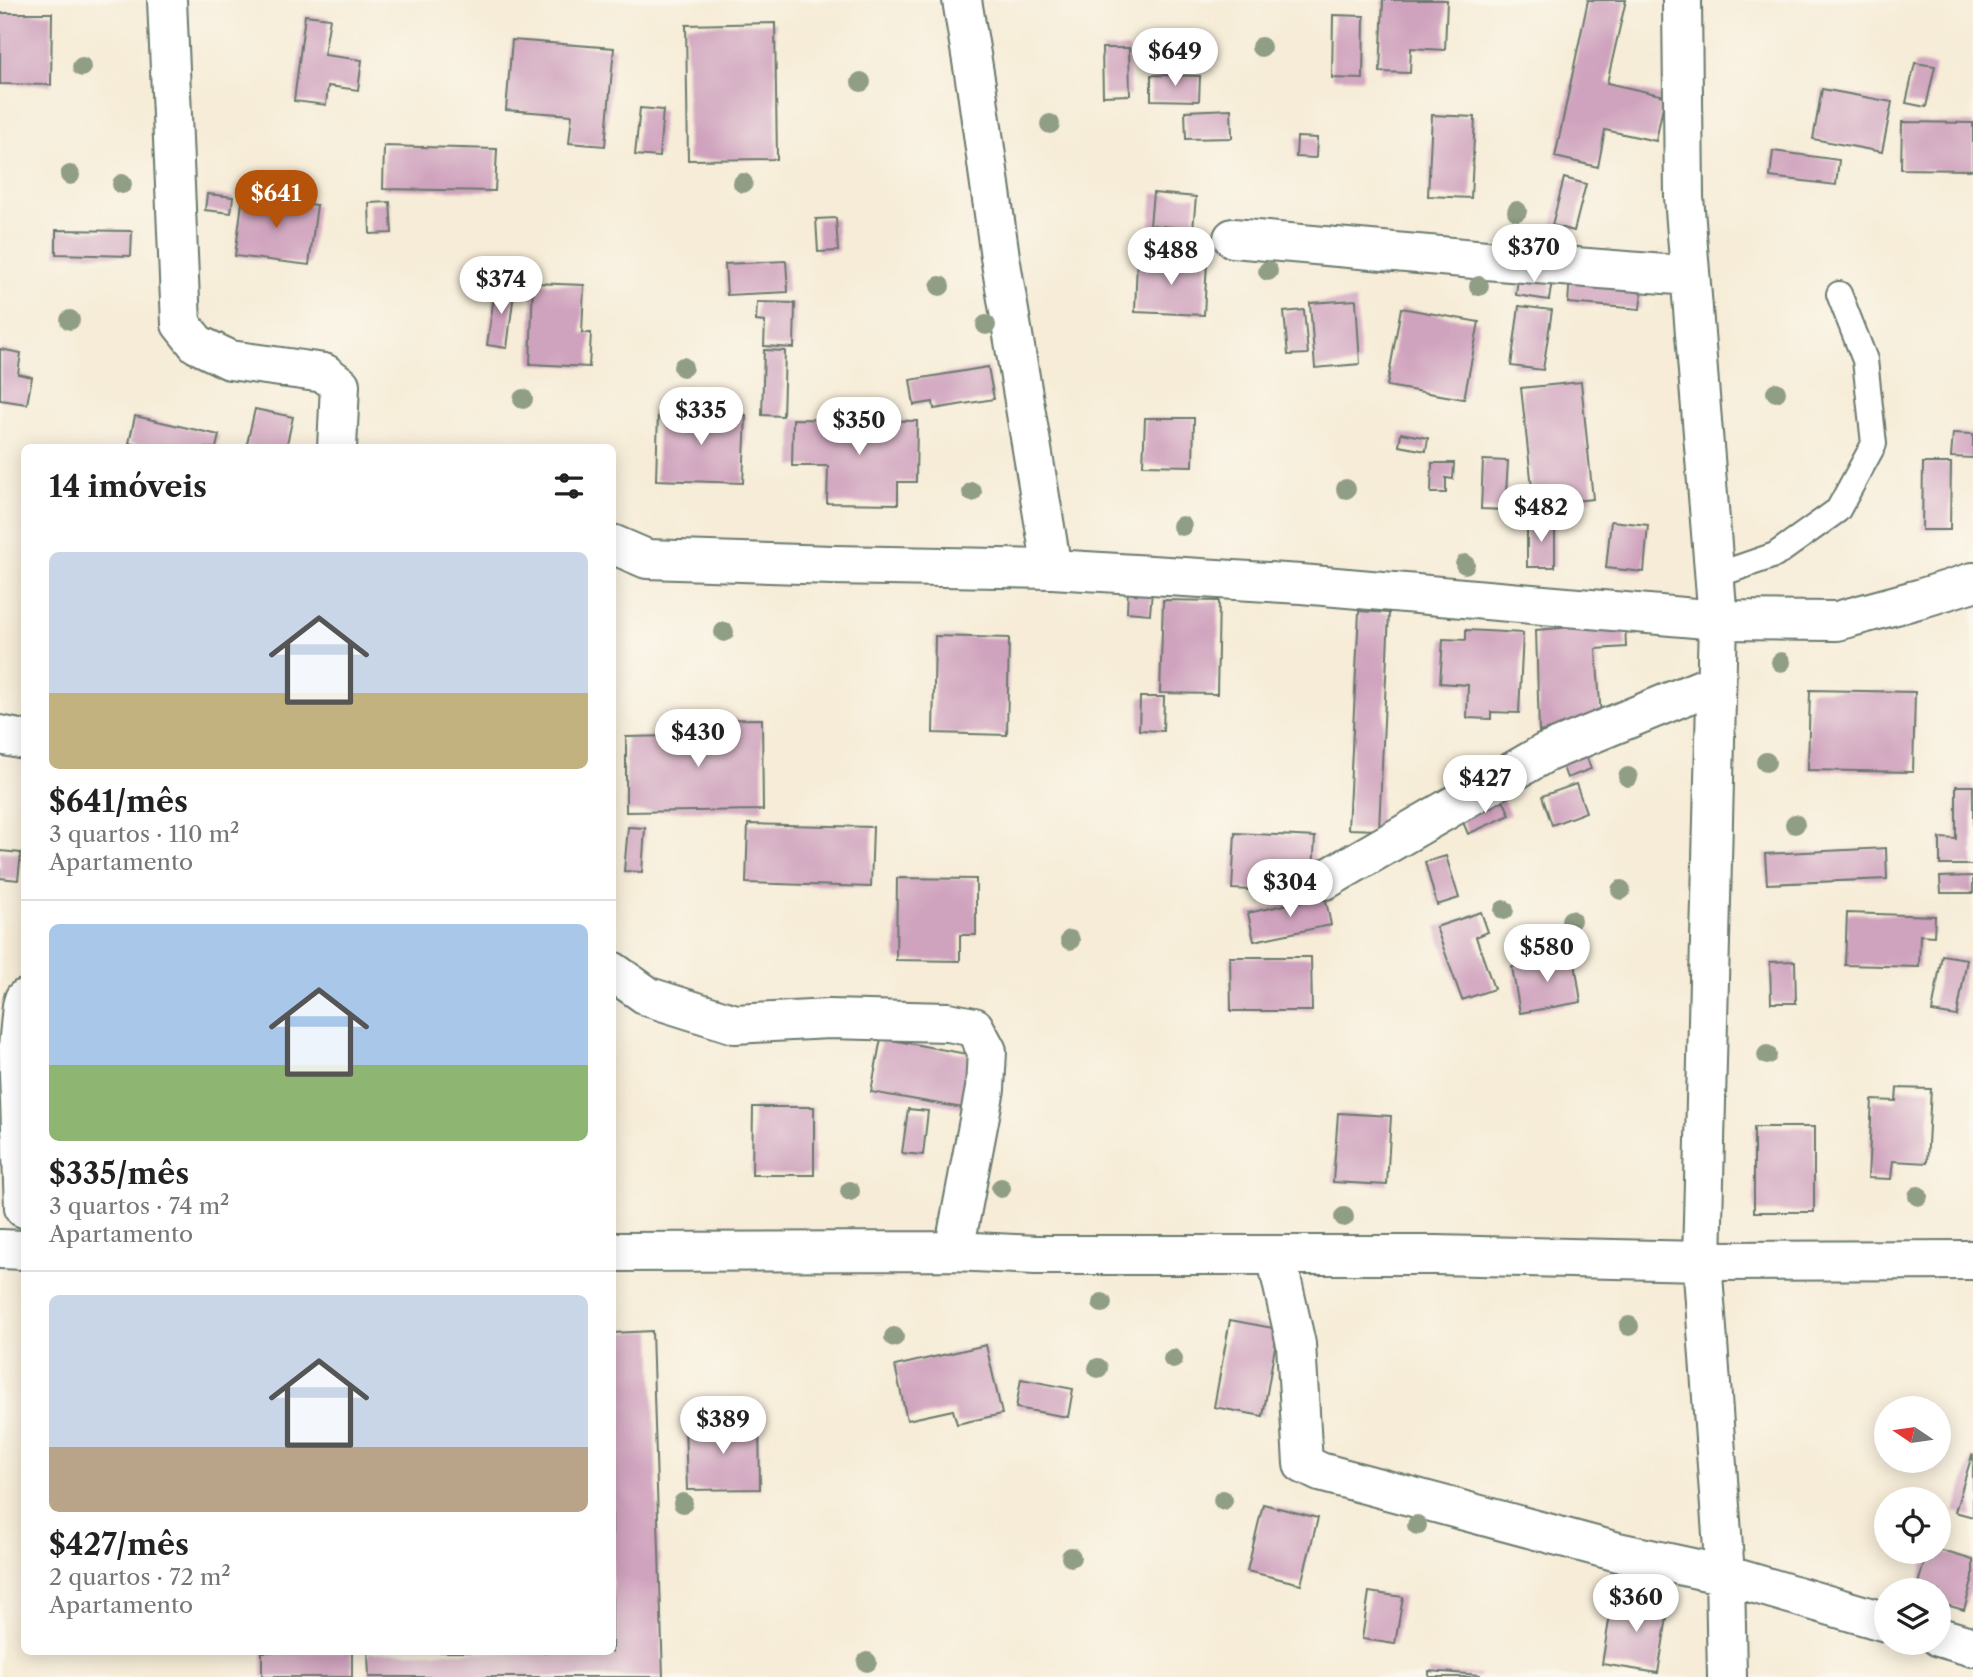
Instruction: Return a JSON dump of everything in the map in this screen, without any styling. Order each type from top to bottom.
[{"type":"street","points":[[167,0],[181,324],[197,344],[230,360],[324,373],[340,385],[337,444]]},
{"type":"street","points":[[961,0],[1052,569]]},
{"type":"street","points":[[1682,0],[1684,197],[1717,621],[1702,1261],[1725,1575],[1727,1677]]},
{"type":"street","points":[[1233,238],[1690,276]]},
{"type":"street","points":[[616,546],[647,559],[1052,569],[1301,584],[1717,621],[1837,621],[1973,582]]},
{"type":"street","points":[[1325,880],[1545,753],[1716,683]]},
{"type":"street","points":[[0,735],[21,739]]},
{"type":"street","points":[[616,974],[649,997],[735,1024],[829,1019],[948,1022],[974,1027],[987,1051],[985,1089],[954,1251]]},
{"type":"street","points":[[21,1016],[18,1047],[21,1128]]},
{"type":"street","points":[[0,1249],[21,1250]]},
{"type":"street","points":[[616,1252],[954,1251],[1036,1255],[1436,1255],[1702,1261],[1973,1260]]},
{"type":"street","points":[[1233,1255],[1276,1255],[1296,1344],[1303,1464],[1320,1472],[1618,1552],[1725,1575],[1874,1618]]},
{"type":"street","points":[[1951,1641],[1973,1647]]},
{"type":"lane","points":[[1714,576],[1775,555],[1838,510],[1874,444],[1865,360],[1839,294]]},
{"type":"building","points":[[1383,0],[1447,0],[1445,50],[1411,48],[1410,73],[1380,72]]},
{"type":"building","points":[[1588,0],[1626,0],[1607,83],[1665,96],[1656,141],[1605,130],[1598,167],[1555,157]]},
{"type":"building","points":[[0,13],[52,13],[51,85],[0,84]]},
{"type":"building","points":[[305,15],[330,18],[324,55],[362,60],[358,90],[328,86],[326,105],[294,101]]},
{"type":"building","points":[[1333,15],[1364,16],[1363,79],[1332,78]]},
{"type":"building","points":[[775,23],[777,159],[688,160],[686,25]]},
{"type":"building","points":[[512,40],[614,48],[605,146],[569,143],[572,115],[506,110]]},
{"type":"building","points":[[1102,48],[1129,48],[1130,95],[1103,96]]},
{"type":"building","points":[[1915,63],[1935,66],[1926,107],[1906,103]]},
{"type":"building","points":[[1151,75],[1200,76],[1199,101],[1151,100]]},
{"type":"building","points":[[1822,89],[1892,102],[1882,152],[1813,139]]},
{"type":"building","points":[[640,108],[663,110],[659,157],[635,155]]},
{"type":"building","points":[[1231,109],[1232,138],[1186,139],[1185,111]]},
{"type":"building","points":[[1432,115],[1475,117],[1471,198],[1428,196]]},
{"type":"building","points":[[1902,122],[1973,123],[1973,170],[1901,169]]},
{"type":"building","points":[[1297,137],[1317,138],[1316,158],[1296,157]]},
{"type":"building","points":[[384,146],[497,149],[495,191],[383,189]]},
{"type":"building","points":[[1773,151],[1839,160],[1836,185],[1770,177]]},
{"type":"building","points":[[1564,178],[1586,184],[1574,231],[1552,225]]},
{"type":"building","points":[[1153,193],[1196,197],[1193,229],[1150,225]]},
{"type":"building","points":[[207,194],[233,197],[231,213],[205,210]]},
{"type":"building","points":[[243,195],[317,205],[309,265],[235,256]]},
{"type":"building","points":[[390,202],[392,233],[370,234],[369,203]]},
{"type":"building","points":[[836,218],[838,251],[818,252],[816,219]]},
{"type":"building","points":[[56,230],[132,231],[131,256],[56,254]]},
{"type":"building","points":[[1137,259],[1207,262],[1204,315],[1135,312]]},
{"type":"building","points":[[786,261],[788,292],[727,295],[725,264]]},
{"type":"building","points":[[1519,269],[1553,274],[1549,300],[1516,295]]},
{"type":"building","points":[[1570,276],[1643,281],[1640,309],[1568,303]]},
{"type":"building","points":[[496,283],[515,285],[507,348],[487,345]]},
{"type":"building","points":[[533,283],[584,285],[582,333],[591,333],[589,367],[530,364]]},
{"type":"building","points":[[1356,300],[1360,364],[1315,368],[1310,303]]},
{"type":"building","points":[[757,302],[795,303],[794,348],[764,346],[765,322],[756,321]]},
{"type":"building","points":[[1519,306],[1552,310],[1543,370],[1511,366]]},
{"type":"building","points":[[1401,308],[1479,322],[1464,399],[1387,386]]},
{"type":"building","points":[[1304,310],[1308,354],[1288,355],[1284,312]]},
{"type":"building","points":[[0,349],[21,353],[18,374],[32,377],[27,404],[0,400]]},
{"type":"building","points":[[764,350],[785,351],[783,416],[762,415]]},
{"type":"building","points":[[988,367],[994,399],[934,409],[933,402],[914,405],[910,380]]},
{"type":"building","points":[[1581,382],[1593,499],[1534,505],[1521,388]]},
{"type":"building","points":[[255,409],[293,417],[287,444],[247,444]]},
{"type":"building","points":[[658,412],[746,415],[743,483],[656,480]]},
{"type":"building","points":[[135,416],[219,435],[217,444],[129,443]]},
{"type":"building","points":[[1145,418],[1194,418],[1193,466],[1143,465]]},
{"type":"building","points":[[793,419],[917,421],[916,482],[898,482],[898,504],[827,503],[828,466],[792,466]]},
{"type":"building","points":[[1401,433],[1428,438],[1426,451],[1399,446]]},
{"type":"building","points":[[1953,433],[1973,434],[1973,458],[1951,457]]},
{"type":"building","points":[[1483,460],[1508,461],[1505,510],[1481,509]]},
{"type":"building","points":[[1432,463],[1454,463],[1453,479],[1446,478],[1446,493],[1431,493]]},
{"type":"building","points":[[1923,463],[1951,463],[1950,530],[1922,530]]},
{"type":"building","points":[[1555,520],[1555,567],[1527,567],[1527,521]]},
{"type":"building","points":[[1611,521],[1648,525],[1644,572],[1606,568]]},
{"type":"building","points":[[1128,589],[1152,591],[1150,614],[1127,612]]},
{"type":"building","points":[[1163,600],[1219,601],[1217,694],[1160,693]]},
{"type":"building","points":[[1359,611],[1389,613],[1379,830],[1348,829]]},
{"type":"building","points":[[1625,623],[1626,647],[1596,649],[1601,717],[1539,732],[1536,630]]},
{"type":"building","points":[[1466,630],[1523,633],[1519,713],[1491,712],[1491,719],[1467,718],[1468,685],[1440,683],[1443,639],[1466,640]]},
{"type":"building","points":[[935,636],[1009,638],[1007,735],[933,733]]},
{"type":"building","points":[[1810,690],[1915,692],[1913,772],[1808,770]]},
{"type":"building","points":[[1140,697],[1164,697],[1163,731],[1139,730]]},
{"type":"building","points":[[762,719],[763,810],[626,812],[626,737],[675,736],[675,748],[691,748],[691,720]]},
{"type":"building","points":[[1583,747],[1591,769],[1567,778],[1559,756]]},
{"type":"building","points":[[1576,784],[1586,812],[1552,825],[1542,796]]},
{"type":"building","points":[[1956,786],[1973,786],[1973,865],[1940,865],[1940,838],[1956,839]]},
{"type":"building","points":[[1501,795],[1510,815],[1468,834],[1460,815]]},
{"type":"building","points":[[748,824],[873,827],[871,887],[746,883]]},
{"type":"building","points":[[628,827],[645,828],[642,872],[624,871]]},
{"type":"building","points":[[1235,833],[1315,837],[1312,893],[1232,889]]},
{"type":"building","points":[[1886,848],[1887,879],[1767,884],[1765,854]]},
{"type":"building","points":[[0,851],[21,853],[18,880],[0,878]]},
{"type":"building","points":[[1446,856],[1459,898],[1437,905],[1425,862]]},
{"type":"building","points":[[1973,876],[1973,893],[1941,893],[1940,877]]},
{"type":"building","points":[[897,878],[976,879],[976,935],[960,935],[960,961],[896,960]]},
{"type":"building","points":[[1325,896],[1331,925],[1254,941],[1248,913]]},
{"type":"building","points":[[1481,912],[1488,932],[1476,937],[1494,989],[1462,1000],[1436,927]]},
{"type":"building","points":[[1847,913],[1935,916],[1934,936],[1920,935],[1919,967],[1845,965]]},
{"type":"building","points":[[1942,955],[1967,959],[1957,1016],[1932,1012]]},
{"type":"building","points":[[1574,956],[1581,1002],[1520,1013],[1512,967]]},
{"type":"building","points":[[1230,957],[1311,957],[1312,1011],[1231,1011]]},
{"type":"building","points":[[1795,961],[1796,1003],[1771,1003],[1770,962]]},
{"type":"building","points":[[881,1038],[972,1055],[963,1108],[871,1092]]},
{"type":"building","points":[[1897,1088],[1931,1089],[1927,1163],[1893,1161],[1891,1179],[1868,1178],[1872,1100],[1896,1101]]},
{"type":"building","points":[[753,1107],[814,1107],[814,1175],[752,1175]]},
{"type":"building","points":[[908,1109],[928,1111],[923,1155],[902,1153]]},
{"type":"building","points":[[1338,1113],[1391,1116],[1387,1185],[1333,1182]]},
{"type":"building","points":[[1754,1127],[1814,1127],[1814,1212],[1754,1212]]},
{"type":"building","points":[[1230,1320],[1278,1329],[1263,1416],[1214,1407]]},
{"type":"building","points":[[652,1331],[663,1677],[369,1677],[368,1655],[616,1655],[616,1333]]},
{"type":"building","points":[[986,1345],[1002,1414],[957,1424],[953,1410],[907,1420],[895,1366]]},
{"type":"building","points":[[1021,1379],[1073,1389],[1068,1417],[1016,1408]]},
{"type":"building","points":[[759,1422],[760,1489],[687,1490],[685,1423]]},
{"type":"building","points":[[1973,1455],[1973,1517],[1955,1512]]},
{"type":"building","points":[[1263,1504],[1318,1518],[1301,1584],[1247,1571]]},
{"type":"building","points":[[1951,1554],[1973,1560],[1973,1578],[1964,1610],[1951,1606],[1951,1578],[1920,1578],[1924,1564],[1951,1564]]},
{"type":"building","points":[[1369,1592],[1403,1597],[1395,1644],[1362,1639]]},
{"type":"building","points":[[1613,1596],[1669,1605],[1658,1673],[1602,1664]]},
{"type":"building","points":[[262,1655],[352,1655],[352,1677],[262,1677]]},
{"type":"building","points":[[1429,1671],[1480,1675],[1480,1677],[1429,1677]]}]
